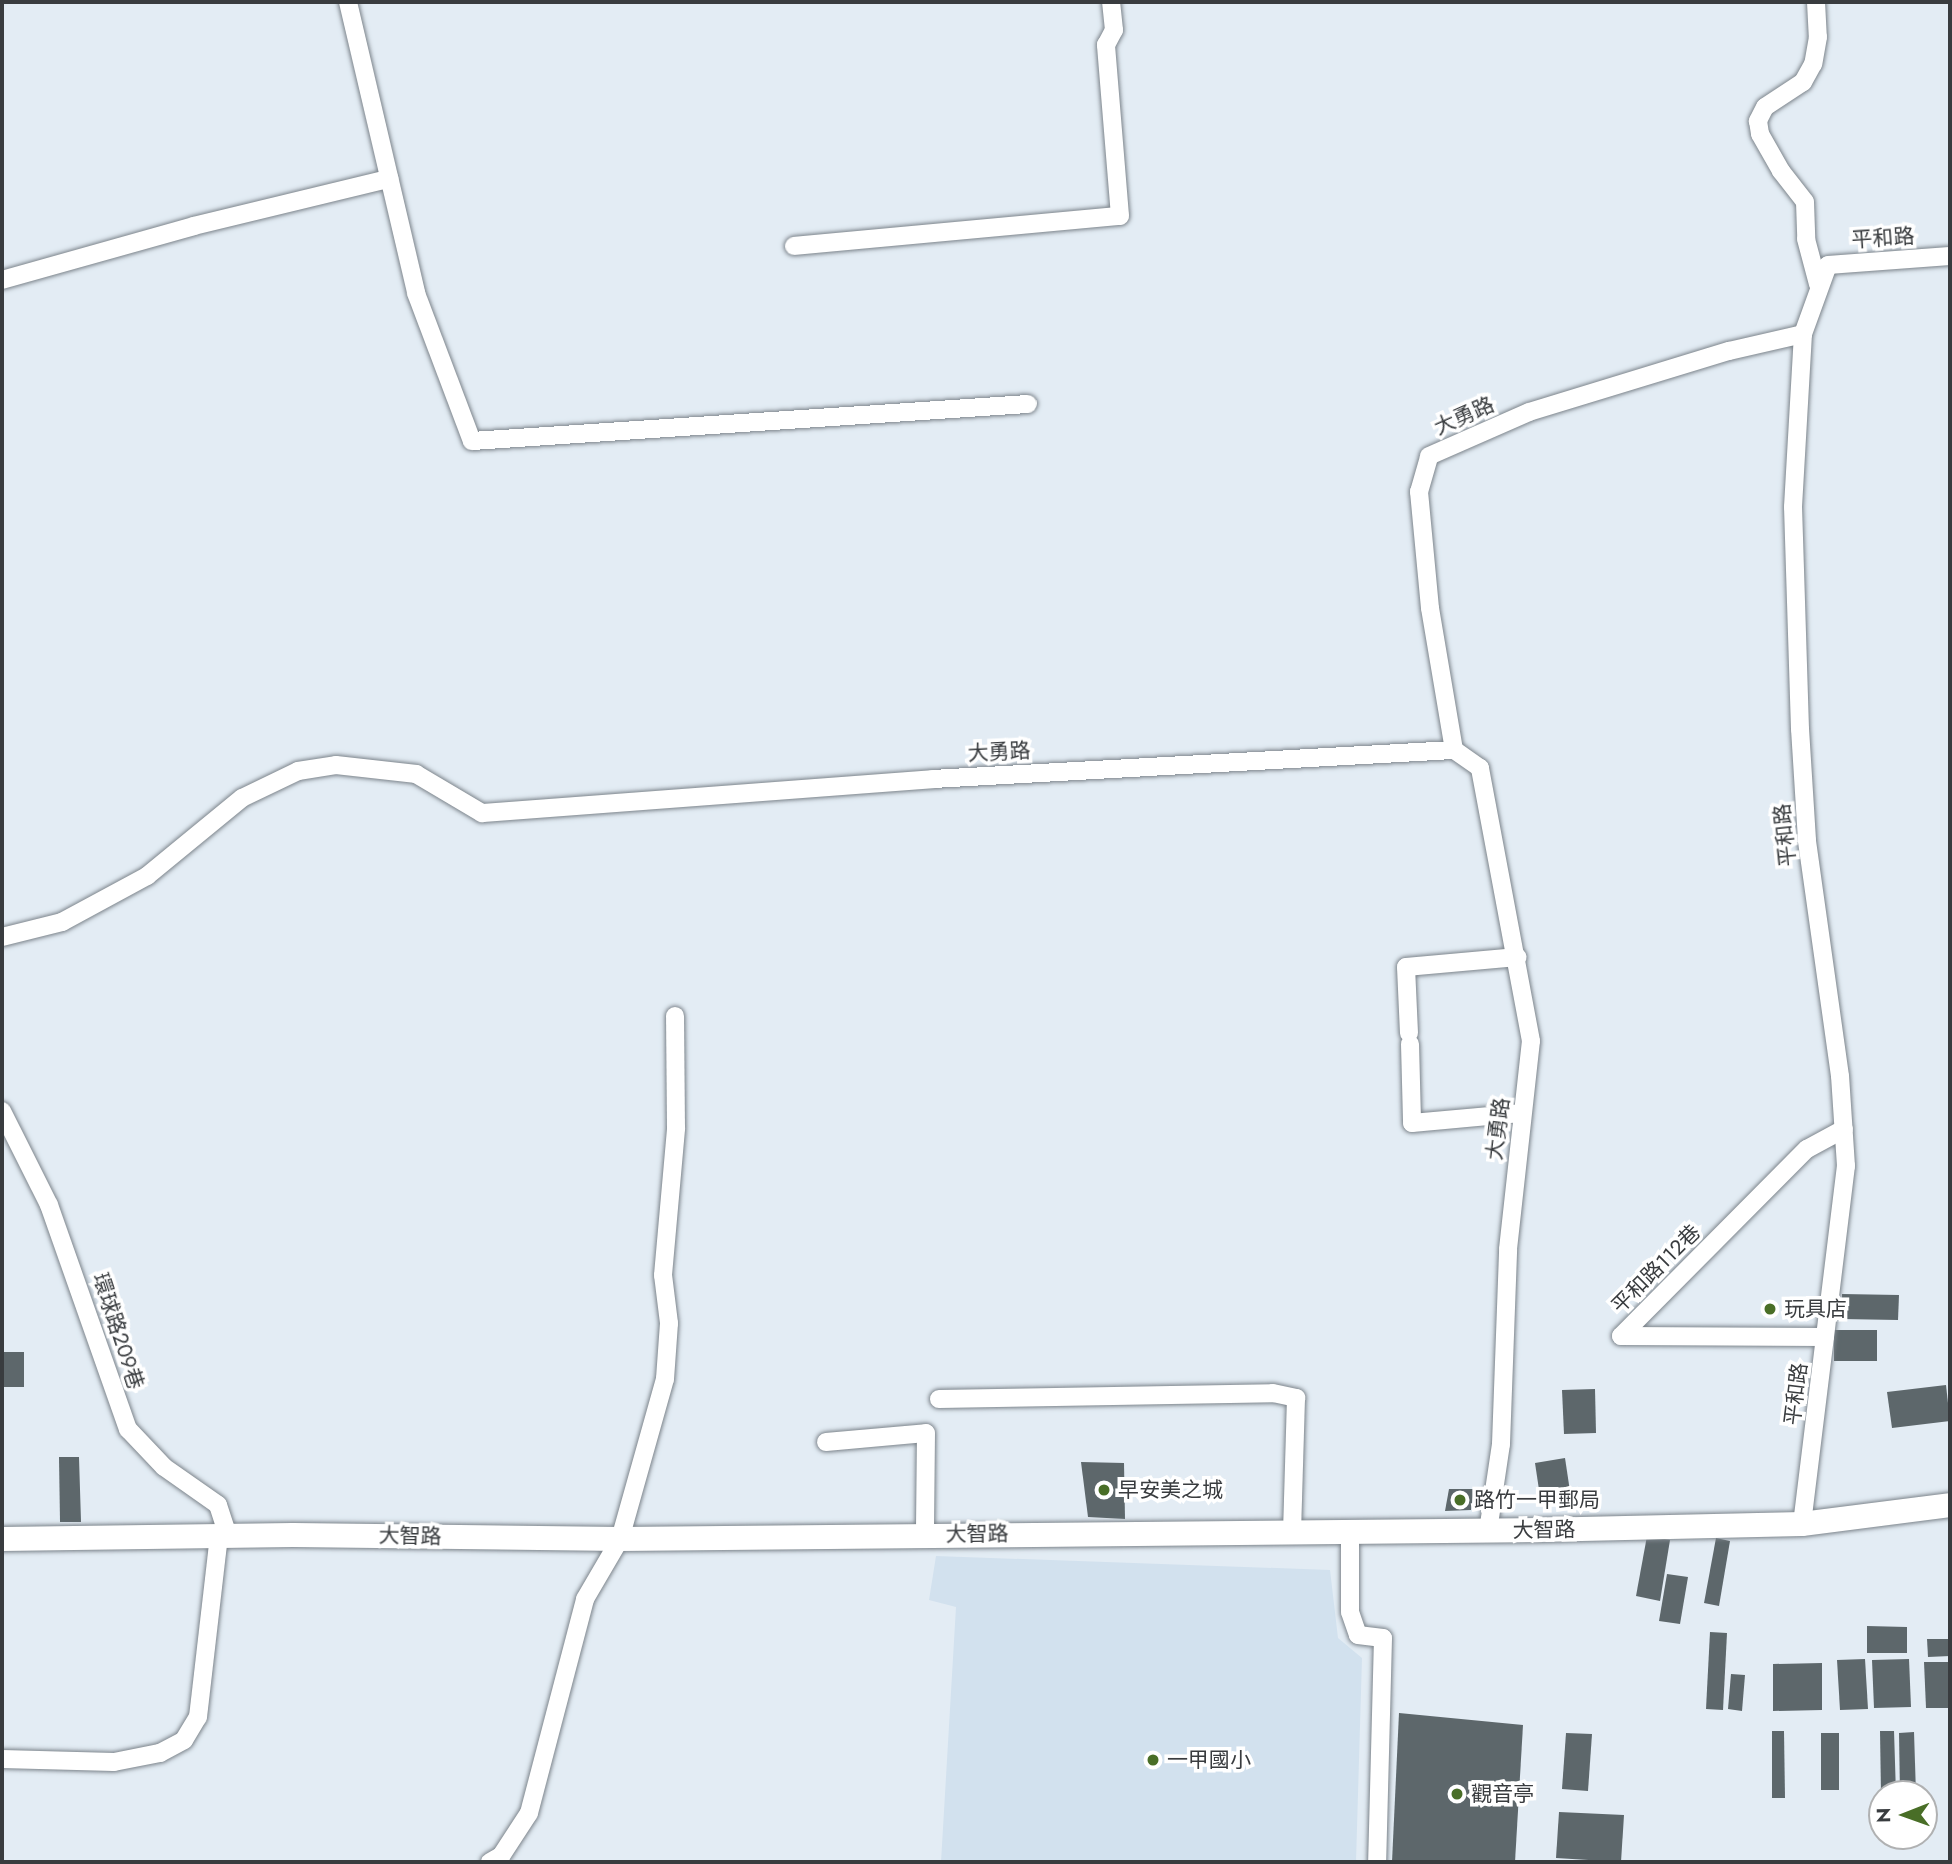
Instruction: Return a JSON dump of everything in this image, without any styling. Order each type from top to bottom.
[{"type":"street","points":[[348,2],[416,293],[472,440],[1028,404]]},
{"type":"street","points":[[794,246],[1119,216],[1106,45],[1114,30],[1111,2]]},
{"type":"street","points":[[1816,2],[1818,37],[1813,64],[1803,82],[1765,107],[1758,121],[1760,134],[1781,171],[1805,202],[1806,239],[1818,284]]},
{"type":"street","points":[[2,280],[194,226],[389,179]]},
{"type":"street","name":"平和路","points":[[1802,1524],[1846,1166],[1844,1129],[1807,840],[1800,729],[1793,507],[1803,334],[1818,284],[1828,265],[1950,256]]},
{"type":"street","name":"大勇路","points":[[1454,750],[1430,608],[1419,492],[1429,456],[1529,412],[1729,351],[1803,334]]},
{"type":"street","name":"大勇路","points":[[2,937],[62,922],[147,876],[242,798],[298,771],[336,765],[416,774],[482,813],[547,811],[933,779],[1454,750],[1480,768],[1518,957],[1531,1041],[1508,1250],[1502,1444],[1488,1531]]},
{"type":"street","points":[[1518,957],[1406,967],[1412,1123],[1521,1113]]},
{"type":"street","points":[[490,1862],[501,1856],[529,1813],[585,1599],[620,1539],[665,1379],[669,1323],[663,1275],[676,1128],[675,1016]]},
{"type":"street","name":"環球路209巷","points":[[2,1111],[49,1205],[128,1429],[164,1467],[218,1505],[223,1536]]},
{"type":"street","name":"平和路112巷","points":[[1825,1337],[1621,1336],[1807,1149],[1844,1129]]},
{"type":"street","points":[[939,1399],[1273,1393],[1296,1398],[1292,1530]]},
{"type":"street","points":[[826,1441],[926,1433],[925,1535]]},
{"type":"street","name":"大智路","points":[[2,1539],[223,1536],[620,1539],[1350,1529],[1488,1531],[1802,1524],[1950,1505]]},
{"type":"street","points":[[1350,1529],[1350,1612],[1358,1635],[1383,1638],[1377,1862]]},
{"type":"street","points":[[2,1759],[37,1763],[114,1762],[160,1753],[184,1740],[200,1705],[223,1536]]},
{"type":"shaded area","name":"一甲國小","points":[[936,1556],[1330,1570],[1338,1638],[1362,1658],[1356,1862],[941,1862],[956,1607],[929,1600]]},
{"type":"building","points":[[1842,1294],[1899,1295],[1898,1320],[1841,1319]]},
{"type":"building","points":[[1834,1330],[1877,1330],[1877,1361],[1834,1361]]},
{"type":"building","points":[[2,1352],[24,1352],[24,1387],[2,1387]]},
{"type":"building","points":[[1946,1385],[1950,1421],[1892,1428],[1887,1392]]},
{"type":"building","points":[[1595,1389],[1596,1433],[1564,1434],[1562,1390]]},
{"type":"building","points":[[59,1457],[79,1457],[81,1522],[60,1522]]},
{"type":"building","points":[[1565,1458],[1571,1498],[1541,1503],[1535,1463]]},
{"type":"building","name":"早安美之城","points":[[1081,1462],[1124,1463],[1125,1519],[1088,1517]]},
{"type":"building","name":"路竹一甲郵局","points":[[1449,1489],[1474,1489],[1471,1510],[1445,1511]]},
{"type":"building","points":[[1647,1536],[1670,1540],[1660,1601],[1636,1596]]},
{"type":"building","points":[[1716,1538],[1730,1541],[1719,1606],[1704,1603]]},
{"type":"building","points":[[1667,1574],[1688,1577],[1680,1624],[1659,1621]]},
{"type":"building","points":[[1867,1626],[1907,1627],[1907,1653],[1867,1653]]},
{"type":"building","points":[[1710,1632],[1727,1633],[1723,1710],[1706,1709]]},
{"type":"building","points":[[1927,1639],[1950,1639],[1950,1656],[1928,1657]]},
{"type":"building","points":[[1865,1659],[1868,1709],[1840,1710],[1837,1660]]},
{"type":"building","points":[[1909,1659],[1911,1707],[1874,1708],[1872,1660]]},
{"type":"building","points":[[1924,1662],[1949,1662],[1950,1708],[1926,1708]]},
{"type":"building","points":[[1822,1663],[1822,1710],[1773,1711],[1773,1664]]},
{"type":"building","points":[[1731,1674],[1745,1675],[1742,1711],[1728,1709]]},
{"type":"building","name":"觀音亭","points":[[1399,1713],[1523,1725],[1515,1862],[1392,1862]]},
{"type":"building","points":[[1772,1731],[1784,1731],[1785,1798],[1772,1798]]},
{"type":"building","points":[[1880,1731],[1894,1731],[1896,1780],[1881,1780]]},
{"type":"building","points":[[1914,1732],[1916,1780],[1900,1780],[1899,1733]]},
{"type":"building","points":[[1566,1733],[1592,1734],[1588,1791],[1562,1789]]},
{"type":"building","points":[[1821,1733],[1839,1733],[1839,1790],[1821,1790]]},
{"type":"building","points":[[1559,1812],[1624,1815],[1621,1862],[1556,1858]]},
{"type":"place","name":"玩具店","points":[[1770,1309]]},
{"type":"place","name":"早安美之城","points":[[1104,1490]]},
{"type":"place","name":"路竹一甲郵局","points":[[1460,1500]]},
{"type":"place","name":"一甲國小","points":[[1153,1760]]},
{"type":"place","name":"觀音亭","points":[[1457,1794]]}]
